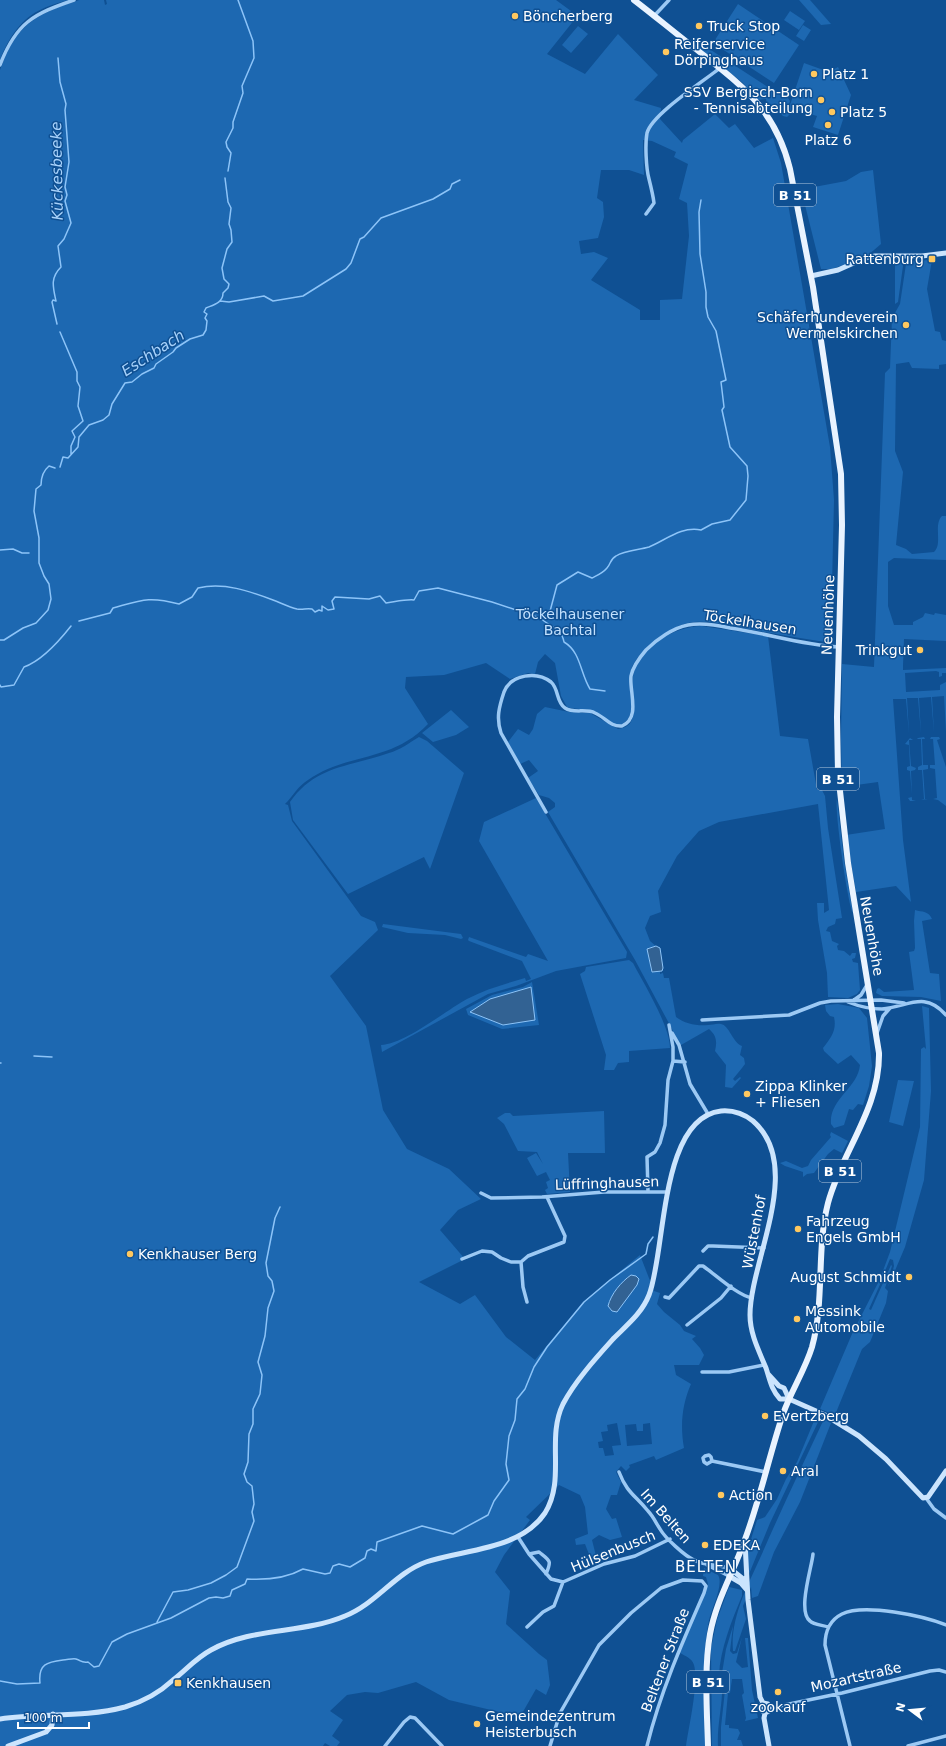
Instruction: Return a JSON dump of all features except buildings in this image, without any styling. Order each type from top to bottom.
[{"type":"main road","name":"B 51","points":[[634,0],[720,68],[757,102],[773,124],[781,140],[790,168],[811,276]]},
{"type":"main road","points":[[811,276],[838,270],[865,258],[882,256],[922,256],[946,253]]},
{"type":"main road","name":"Neuenhöhe","points":[[730,1573],[745,1540],[789,1399],[808,1357],[815,1333],[824,1226],[829,1201],[838,1176],[864,1120],[875,1089],[879,1059],[877,1033],[849,871],[840,797],[837,731],[842,491],[834,424],[811,276]]},
{"type":"main road","name":"Wüstenhof","points":[[708,1114],[728,1111],[744,1115],[751,1120],[760,1129],[769,1146],[773,1161],[774,1190],[772,1213],[752,1298],[750,1315],[752,1330],[774,1392],[780,1399],[789,1399],[784,1388],[779,1386],[768,1374]]},
{"type":"main road","points":[[0,1719],[109,1710],[138,1702],[162,1689],[195,1660],[218,1646],[239,1639],[339,1619],[362,1607],[403,1574],[418,1566],[518,1537],[528,1530],[539,1520],[551,1499],[556,1478],[556,1426],[564,1404],[592,1364],[637,1314],[648,1298],[654,1275],[668,1192],[677,1158],[688,1133],[698,1121],[708,1114]]},
{"type":"main road","points":[[789,1399],[837,1422],[868,1442],[886,1459],[917,1493],[926,1498],[946,1472]]},
{"type":"main road","points":[[745,1540],[747,1590],[760,1697],[763,1703],[768,1704],[770,1708],[769,1711],[765,1713],[764,1718],[768,1746]]},
{"type":"main road","name":"B 51","points":[[708,1746],[708,1653],[710,1635],[718,1603],[730,1573]]},
{"type":"main road","points":[[730,1573],[747,1582]]},
{"type":"main road","points":[[730,1573],[747,1590]]},
{"type":"main road","points":[[763,1703],[760,1709],[765,1713]]},
{"type":"main road","points":[[8,1746],[46,1732],[52,1725],[53,1714]]},
{"type":"street","points":[[0,65],[6,48],[28,21],[41,12],[74,0]]},
{"type":"street","points":[[654,16],[669,0]]},
{"type":"street","points":[[646,214],[654,203],[648,178],[647,140],[648,131],[652,123],[664,111],[720,68]]},
{"type":"street","name":"Töckelhausen","points":[[546,812],[501,733],[498,724],[498,714],[506,686],[511,682],[531,675],[542,677],[554,685],[560,702],[565,707],[571,710],[594,712],[612,725],[622,726],[628,722],[632,714],[631,676],[638,660],[652,644],[682,626],[695,624],[723,626],[839,647]]},
{"type":"street","points":[[849,1001],[862,995],[868,983]]},
{"type":"street","points":[[702,1020],[789,1015],[827,1002],[871,1000],[893,1001],[904,1004]]},
{"type":"street","points":[[849,1001],[872,1008],[928,1002],[937,1006],[946,1015]]},
{"type":"street","points":[[877,1033],[884,1015],[891,1007]]},
{"type":"street","points":[[648,1191],[647,1157],[655,1152],[660,1143],[665,1125],[668,1080],[673,1061],[671,1032],[669,1025]]},
{"type":"street","points":[[671,1032],[679,1045],[690,1084],[708,1114]]},
{"type":"street","points":[[673,1061],[685,1062]]},
{"type":"street","name":"Lüffringhausen","points":[[481,1193],[491,1198],[547,1197],[602,1192],[668,1192]]},
{"type":"street","name":"Lüffringhausen","points":[[521,1262],[528,1256],[564,1242],[565,1236],[547,1197]]},
{"type":"street","points":[[703,1251],[708,1246],[764,1248]]},
{"type":"street","points":[[462,1259],[482,1251],[492,1252],[511,1262],[521,1262],[527,1302]]},
{"type":"street","points":[[665,1297],[669,1298],[698,1266],[704,1266],[731,1286],[752,1298]]},
{"type":"street","points":[[687,1325],[721,1298],[731,1286]]},
{"type":"street","points":[[702,1372],[728,1372],[764,1365]]},
{"type":"street","points":[[712,1461],[766,1472]]},
{"type":"street","name":"Im Belten","points":[[619,1472],[623,1485],[629,1493],[649,1511],[660,1530],[692,1560],[730,1573]]},
{"type":"street","points":[[926,1498],[934,1508],[946,1518]]},
{"type":"street","name":"Hülsenbusch","points":[[518,1537],[529,1554],[546,1574],[551,1579],[563,1582],[580,1576],[604,1564],[635,1556],[670,1539]]},
{"type":"street","name":"Hülsenbusch","points":[[529,1554],[539,1552],[549,1561],[550,1564],[546,1574]]},
{"type":"street","points":[[813,1554],[806,1592],[807,1618],[810,1622],[828,1627]]},
{"type":"street","name":"Im Belten","points":[[707,1565],[725,1566],[730,1573]]},
{"type":"street","name":"Beltener Straße","points":[[550,1746],[560,1713],[599,1645],[631,1613],[661,1588],[683,1580],[696,1579],[705,1583],[706,1586],[704,1593],[677,1654],[659,1701],[646,1746]]},
{"type":"street","name":"Hülsenbusch","points":[[526,1627],[543,1612],[554,1606],[563,1582]]},
{"type":"street","points":[[850,1746],[825,1645],[828,1627],[836,1617],[842,1614],[864,1610],[908,1615],[946,1625]]},
{"type":"street","name":"Mozartstraße","points":[[770,1708],[837,1694],[930,1670],[946,1672]]},
{"type":"street","points":[[385,1746],[404,1722],[410,1717],[415,1718],[442,1746]]},
{"type":"street","points":[[908,1746],[946,1736]]},
{"type":"green space","points":[[0,0],[68,0],[41,9],[25,20],[10,39],[0,60]]},
{"type":"green space","name":"Töckelhausener Bachtal","points":[[79,0],[104,0],[105,5],[107,4],[106,0],[556,0],[571,11],[569,15],[575,19],[547,54],[585,74],[618,34],[658,75],[634,100],[661,108],[660,119],[682,143],[683,140],[715,114],[729,128],[735,124],[754,148],[773,138],[781,163],[830,447],[834,500],[831,628],[832,643],[709,622],[694,622],[676,627],[648,646],[635,662],[630,676],[630,715],[624,723],[617,727],[589,710],[567,707],[561,696],[555,663],[545,654],[538,662],[535,674],[528,673],[510,679],[486,663],[444,675],[406,677],[405,688],[428,724],[414,736],[399,745],[323,771],[304,782],[285,804],[288,805],[292,821],[361,916],[375,922],[378,930],[330,976],[366,1026],[383,1110],[407,1149],[449,1169],[481,1199],[458,1210],[440,1230],[465,1259],[419,1282],[460,1304],[475,1295],[506,1337],[535,1360],[583,1302],[640,1255],[654,1291],[660,1293],[657,1304],[680,1325],[684,1331],[696,1336],[692,1339],[704,1355],[699,1365],[674,1365],[676,1375],[691,1384],[684,1407],[682,1423],[684,1448],[656,1460],[654,1456],[629,1465],[630,1467],[626,1471],[621,1466],[616,1472],[621,1482],[617,1495],[611,1495],[606,1509],[612,1519],[616,1518],[622,1537],[610,1540],[599,1535],[592,1540],[596,1556],[599,1559],[592,1562],[585,1544],[576,1545],[575,1539],[588,1534],[585,1507],[580,1495],[559,1485],[526,1517],[530,1520],[504,1555],[495,1572],[510,1591],[506,1624],[547,1660],[550,1685],[546,1695],[536,1689],[520,1717],[449,1700],[416,1682],[378,1693],[365,1692],[347,1695],[330,1711],[343,1720],[332,1736],[340,1742],[337,1746],[330,1746],[325,1743],[323,1746],[0,1746],[0,70],[15,38],[28,24],[47,12]],"holes":[[[643,140],[652,141],[676,152],[674,157],[688,164],[679,199],[687,203],[689,236],[682,299],[660,300],[660,320],[640,320],[640,310],[591,280],[608,258],[594,252],[581,254],[579,241],[598,238],[604,217],[603,202],[597,198],[601,170],[629,170],[644,175]],[[617,1423],[621,1445],[612,1446],[614,1455],[605,1456],[603,1448],[599,1448],[598,1442],[603,1441],[601,1432],[608,1431],[607,1425]],[[650,1423],[652,1444],[627,1446],[625,1425],[636,1424],[637,1431],[643,1431],[643,1424]]]},
{"type":"green space","points":[[799,0],[810,0],[831,24],[821,25]]},
{"type":"green space","points":[[738,4],[799,45],[774,83],[713,43]]},
{"type":"green space","points":[[790,11],[805,21],[799,30],[784,20]]},
{"type":"green space","points":[[803,25],[811,30],[804,41],[796,36]]},
{"type":"green space","points":[[578,26],[588,34],[571,53],[562,45]]},
{"type":"green space","name":"SSV Bergisch-Born - Tennisabteilung","points":[[697,41],[780,95],[788,98],[790,101],[789,108],[804,63],[829,72],[838,67],[851,95],[838,135],[813,127],[817,116],[793,109],[787,117],[783,116],[775,108],[767,105],[766,99],[757,100],[743,83],[694,44]]},
{"type":"green space","points":[[873,170],[881,244],[867,256],[832,269],[821,269],[802,193],[814,187],[846,181],[861,172]]},
{"type":"green space","points":[[932,260],[927,289],[935,331],[940,332],[942,340],[946,341],[946,364],[939,365],[939,369],[912,368],[909,362],[896,364],[895,451],[903,472],[896,545],[906,549],[912,554],[934,552],[937,549],[938,544],[939,520],[942,516],[946,516],[946,560],[894,558],[888,562],[888,606],[894,625],[913,625],[913,622],[923,617],[925,613],[946,615],[946,641],[904,639],[903,670],[946,668],[946,673],[942,673],[942,676],[939,677],[939,672],[936,671],[905,673],[906,692],[940,690],[940,685],[946,682],[946,732],[944,696],[932,697],[934,733],[931,697],[919,698],[921,734],[918,698],[907,698],[909,734],[906,699],[893,699],[903,840],[911,902],[896,886],[856,892],[846,835],[885,829],[878,782],[842,787],[842,664],[874,667],[885,373],[890,368],[892,318],[900,304],[906,264],[909,261]]},
{"type":"green space","points":[[895,261],[902,261],[903,266],[898,302],[895,304]]},
{"type":"green space","points":[[702,626],[768,636],[780,736],[808,739],[817,790],[822,790],[825,796],[828,828],[842,918],[836,919],[835,924],[828,927],[826,931],[830,932],[832,941],[839,944],[837,946],[838,950],[844,951],[850,956],[852,953],[856,953],[855,958],[852,959],[853,962],[858,963],[860,990],[857,994],[848,998],[828,997],[827,973],[818,920],[817,903],[824,903],[824,913],[829,910],[818,804],[719,822],[699,831],[677,856],[658,891],[661,912],[650,916],[645,928],[650,941],[657,947],[648,948],[651,972],[660,971],[660,974],[663,973],[664,978],[669,978],[676,1017],[687,1023],[695,1025],[724,1025],[736,1041],[742,1046],[740,1055],[744,1058],[745,1064],[733,1079],[735,1081],[740,1077],[741,1078],[732,1088],[725,1087],[726,1065],[715,1051],[716,1039],[714,1034],[709,1029],[681,1045],[674,1035],[635,960],[548,812],[555,807],[555,803],[549,798],[539,795],[528,778],[538,771],[529,760],[520,764],[508,742],[518,729],[529,735],[533,729],[537,714],[545,707],[569,712],[590,713],[618,729],[626,726],[630,723],[633,714],[633,676],[636,666],[642,656],[650,647],[670,634],[691,627]]},
{"type":"green space","points":[[451,710],[469,727],[456,735],[433,742],[422,733]]},
{"type":"green space","points":[[419,737],[427,741],[464,773],[430,869],[424,857],[348,894],[293,820],[290,802],[300,790],[322,774],[393,752]]},
{"type":"green space","points":[[924,737],[925,739],[922,739],[923,765],[928,765],[928,769],[923,770],[925,799],[928,799],[921,800],[924,799],[922,770],[918,770],[918,767],[922,765],[921,739],[917,739]]},
{"type":"green space","points":[[931,737],[939,737],[940,739],[937,740],[946,767],[946,806],[938,800],[933,799],[937,798],[935,769],[930,768],[930,765],[935,765],[933,739],[930,739]]},
{"type":"green space","points":[[910,738],[913,740],[909,740],[911,766],[916,768],[915,770],[911,771],[912,795],[910,771],[907,770],[907,767],[910,766],[909,745],[905,744]]},
{"type":"green space","points":[[912,797],[912,800],[916,801],[910,801],[908,798]]},
{"type":"green space","points":[[536,798],[627,952],[626,958],[556,971],[516,986],[488,994],[382,1052],[381,1045],[391,1043],[413,1033],[474,995],[525,978],[526,981],[531,979],[522,961],[469,941],[469,937],[526,957],[528,954],[548,961],[479,841],[484,822]]},
{"type":"green space","points":[[837,799],[844,860],[853,913],[848,894],[842,857]]},
{"type":"green space","points":[[915,910],[929,914],[932,919],[922,921],[930,973],[939,974],[941,1001],[921,997],[882,996],[876,993],[877,989],[879,988],[884,992],[914,990],[909,952],[914,951],[915,948]]},
{"type":"green space","points":[[383,924],[461,934],[463,938],[461,939],[445,935],[408,933],[382,927]]},
{"type":"green space","points":[[629,960],[633,963],[650,993],[666,1028],[670,1048],[629,1051],[629,1062],[618,1063],[614,1070],[604,1070],[606,1055],[580,974],[585,971],[586,967]]},
{"type":"green space","points":[[532,982],[539,1025],[502,1029],[468,1015],[466,1009],[492,995],[523,987]]},
{"type":"green space","points":[[838,1004],[859,1008],[867,1018],[872,1066],[869,1086],[863,1105],[858,1104],[853,1110],[849,1109],[844,1125],[834,1128],[831,1124],[834,1107],[854,1080],[860,1065],[851,1055],[838,1064],[824,1051],[823,1048],[831,1037],[835,1026],[834,1017],[830,1016],[826,1011],[825,1005]]},
{"type":"green space","points":[[922,1006],[929,1008],[931,1091],[924,1180],[905,1247],[888,1287],[894,1266],[893,1260],[890,1259],[883,1276],[881,1276],[890,1252],[920,1127],[921,1049],[924,1047],[926,1049]]},
{"type":"green space","points":[[898,1080],[914,1081],[903,1126],[889,1122]]},
{"type":"green space","points":[[604,1111],[605,1153],[568,1153],[570,1192],[547,1194],[545,1190],[548,1188],[546,1182],[550,1180],[546,1172],[537,1176],[527,1158],[536,1153],[543,1164],[537,1152],[518,1151],[504,1124],[497,1118],[505,1113],[510,1113],[513,1116]]},
{"type":"green space","points":[[831,1132],[848,1141],[842,1153],[834,1149],[828,1154],[814,1173],[807,1174],[803,1177],[803,1172],[780,1163],[786,1161],[802,1168],[808,1166],[811,1160],[831,1137]]},
{"type":"green space","points":[[891,1265],[892,1266],[885,1288],[888,1291],[886,1303],[870,1342],[862,1349],[835,1415],[820,1409],[852,1334],[880,1279],[882,1280],[869,1309],[871,1310]]},
{"type":"green space","points":[[815,1416],[820,1418],[770,1523],[749,1574],[747,1552],[757,1520],[765,1517],[777,1499],[786,1479],[797,1462],[814,1421],[811,1419]]},
{"type":"green space","points":[[824,1419],[831,1423],[800,1502],[774,1552],[758,1596],[752,1598],[751,1587],[743,1606],[746,1619],[735,1651],[733,1651],[734,1626],[741,1602],[784,1504]]},
{"type":"green space","points":[[704,1568],[718,1575],[720,1584],[709,1620],[705,1651],[705,1746],[686,1746],[694,1693],[695,1673],[692,1661],[680,1653],[708,1584],[706,1577],[703,1576]]},
{"type":"green space","points":[[729,1587],[742,1590],[742,1596],[724,1645],[722,1655],[719,1676],[722,1691],[718,1746],[712,1746],[711,1648],[717,1620]]},
{"type":"green space","points":[[733,1626],[730,1651],[733,1654],[737,1653],[742,1637],[736,1662],[742,1668],[748,1667],[745,1638],[748,1638],[752,1690],[758,1718],[745,1721],[746,1718],[742,1695],[744,1693],[742,1679],[732,1679],[730,1693],[728,1693],[725,1725],[729,1725],[729,1728],[738,1729],[740,1733],[737,1740],[741,1740],[743,1746],[721,1746],[721,1727],[725,1690],[722,1673],[726,1649]]},
{"type":"shaded area","points":[[656,946],[660,948],[663,968],[662,971],[652,972],[647,949]]},
{"type":"shaded area","points":[[531,987],[535,1020],[503,1025],[470,1012],[490,999]]},
{"type":"shaded area","points":[[631,1275],[636,1276],[639,1279],[637,1285],[617,1312],[612,1311],[608,1306],[611,1297],[620,1285]]},
{"type":"waterway","name":"Eschbach","points":[[228,171],[231,153],[226,142],[233,128],[233,122],[243,93],[242,86],[254,58],[253,41],[238,0]]},
{"type":"waterway","name":"Kückesbeeke","points":[[57,324],[52,302],[53,300],[56,301],[53,287],[55,275],[61,267],[58,246],[64,239],[71,223],[65,201],[67,195],[65,187],[69,162],[65,110],[66,104],[60,82],[58,58]]},
{"type":"waterway","name":"Eschbach","points":[[60,467],[63,457],[68,458],[78,447],[79,437],[89,425],[103,420],[109,415],[112,404],[125,383],[132,382],[142,374],[154,368],[156,364],[173,352],[176,348],[190,339],[203,335],[206,330],[207,321],[205,318],[207,314],[204,312],[206,308],[214,305],[221,299],[229,284],[224,279],[222,268],[227,249],[232,242],[229,224],[231,208],[228,202],[225,178]]},
{"type":"waterway","points":[[220,301],[229,302],[264,296],[273,301],[303,296],[346,269],[351,263],[360,239],[364,237],[381,218],[433,199],[450,189],[452,184],[460,180]]},
{"type":"waterway","points":[[79,621],[110,613],[113,608],[139,601],[160,600],[179,604],[192,597],[198,588],[208,586],[236,588],[294,608],[312,609],[315,612],[319,610],[322,611],[322,606],[328,610],[334,609],[332,601],[335,597],[369,599],[380,596],[386,603],[414,600],[419,591],[438,588],[492,602],[540,618],[549,615],[557,585],[578,572],[592,578],[604,571],[614,557],[620,554],[649,547],[680,532],[694,529],[701,530],[712,524],[730,520],[746,500],[748,476],[747,466],[730,447],[722,410],[724,407],[721,382],[726,380],[716,331],[708,317],[706,307],[706,292],[700,254],[699,212],[701,200]]},
{"type":"waterway","name":"Kückesbeeke","points":[[60,332],[77,372],[77,381],[80,387],[78,406],[83,421],[72,431],[75,437],[71,446],[71,454]]},
{"type":"waterway","name":"Eschbach","points":[[0,640],[4,640],[23,628],[36,623],[48,610],[51,599],[49,584],[39,563],[39,538],[34,511],[36,489],[41,485],[44,472],[49,466],[55,468]]},
{"type":"waterway","points":[[0,550],[13,549],[22,553],[29,553]]},
{"type":"waterway","points":[[540,618],[558,631],[564,642],[574,651],[590,689],[605,691]]},
{"type":"waterway","points":[[0,685],[1,687],[14,685],[24,667],[37,660],[56,644],[71,626]]},
{"type":"waterway","points":[[34,1056],[52,1057]]},
{"type":"waterway","points":[[157,1622],[173,1592],[188,1590],[211,1583],[237,1567],[254,1521],[252,1512],[254,1504],[252,1486],[247,1482],[244,1474],[248,1462],[249,1434],[253,1424],[253,1409],[260,1394],[262,1375],[258,1362],[265,1336],[268,1308],[274,1291],[272,1281],[268,1276],[266,1263],[275,1218],[280,1207]]},
{"type":"waterway","points":[[0,1681],[17,1684],[40,1683],[40,1672],[42,1668],[48,1663],[57,1661],[75,1659],[88,1662],[94,1667],[99,1666],[112,1642],[127,1634],[171,1618],[209,1598],[223,1598],[230,1596],[232,1590],[245,1584],[247,1579],[276,1578],[303,1569],[325,1574],[330,1573],[333,1566],[339,1564],[350,1567],[365,1558],[367,1551],[371,1549],[376,1551],[377,1542],[422,1526],[453,1534],[488,1515],[494,1501],[509,1480],[506,1464],[509,1436],[515,1420],[517,1399],[525,1389],[534,1367],[547,1347],[584,1302],[610,1280],[646,1254],[648,1244],[653,1237]]},
{"type":"place","name":"Böncherberg","points":[[515,16]]},
{"type":"place","name":"Truck Stop","points":[[699,26]]},
{"type":"place","name":"Reiferservice Dörpinghaus","points":[[666,52]]},
{"type":"place","name":"Platz 1","points":[[814,74]]},
{"type":"place","name":"SSV Bergisch-Born - Tennisabteilung","points":[[821,100]]},
{"type":"place","name":"Platz 5","points":[[832,112]]},
{"type":"place","name":"Platz 6","points":[[828,125]]},
{"type":"place","name":"Rattenburg","points":[[932,259]]},
{"type":"place","name":"Schäferhundeverein Wermelskirchen","points":[[906,325]]},
{"type":"place","name":"Trinkgut","points":[[920,650]]},
{"type":"place","name":"Zippa Klinker + Fliesen","points":[[747,1094]]},
{"type":"place","name":"Fahrzeug Engels GmbH","points":[[798,1229]]},
{"type":"place","name":"Kenkhauser Berg","points":[[130,1254]]},
{"type":"place","name":"August Schmidt","points":[[909,1277]]},
{"type":"place","name":"Messink Automobile","points":[[797,1319]]},
{"type":"place","name":"Evertzberg","points":[[765,1416]]},
{"type":"place","name":"Aral","points":[[783,1471]]},
{"type":"place","name":"Action","points":[[721,1495]]},
{"type":"place","name":"EDEKA","points":[[705,1545]]},
{"type":"place","name":"Kenkhausen","points":[[178,1683]]},
{"type":"place","name":"zookauf","points":[[778,1692]]},
{"type":"place","name":"Gemeindezentrum Heisterbusch","points":[[477,1724]]},
{"type":"district","name":"BELTEN","points":[[706,1567]]}]
